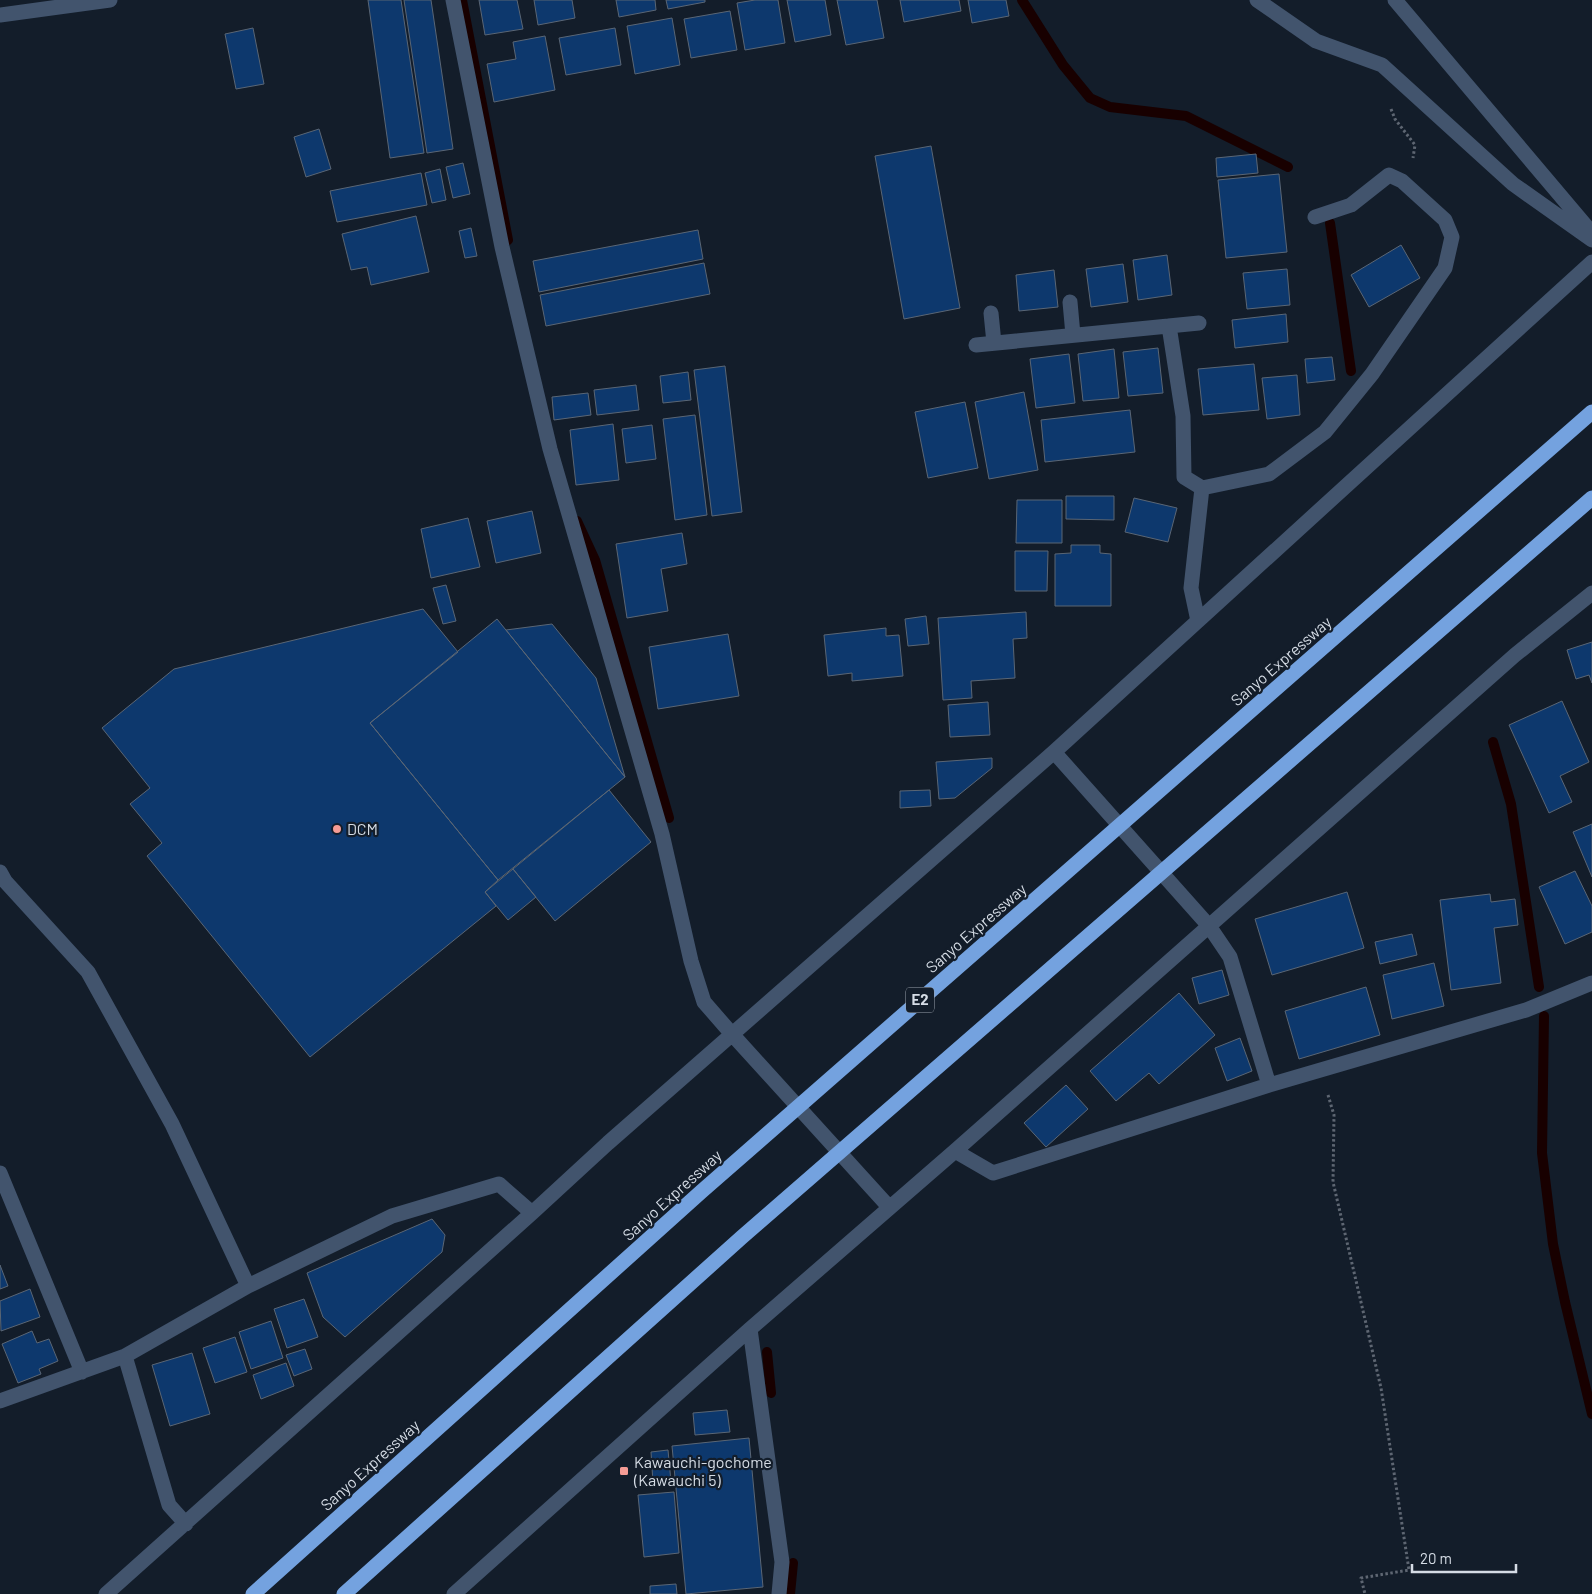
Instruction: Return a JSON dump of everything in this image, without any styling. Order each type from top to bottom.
[{"type":"highway","name":"Sanyo Expressway","points":[[253,1594],[702,1191],[1592,412]]},
{"type":"highway","points":[[344,1594],[742,1237],[1592,498]]},
{"type":"street","points":[[0,15],[110,0]]},
{"type":"street","points":[[453,0],[502,246],[550,449],[662,834],[691,961],[704,1002],[889,1208]]},
{"type":"street","points":[[1257,0],[1316,41],[1382,66],[1514,184],[1592,240]]},
{"type":"street","points":[[1395,0],[1592,233]]},
{"type":"street","points":[[1169,326],[1183,416],[1184,477],[1202,488],[1269,474],[1325,432],[1372,374],[1445,268],[1452,237],[1445,220],[1402,182],[1389,175],[1351,205],[1315,217]]},
{"type":"street","points":[[106,1594],[608,1143],[1054,752],[1592,262]]},
{"type":"street","points":[[1070,302],[1073,336]]},
{"type":"street","points":[[991,313],[994,343]]},
{"type":"street","points":[[976,345],[1200,323]]},
{"type":"street","points":[[1198,621],[1191,588],[1202,488]]},
{"type":"street","points":[[454,1594],[750,1329],[955,1151],[1515,655],[1592,593]]},
{"type":"street","points":[[1054,752],[1209,926],[1230,957],[1269,1085]]},
{"type":"street","points":[[0,872],[5,881],[88,972],[172,1124],[248,1286]]},
{"type":"street","points":[[955,1151],[993,1173],[1269,1085],[1526,1010],[1592,983]]},
{"type":"street","points":[[0,1173],[82,1372]]},
{"type":"street","points":[[0,1401],[125,1356],[248,1286],[392,1216],[499,1184],[532,1213]]},
{"type":"street","points":[[750,1329],[782,1562],[779,1594]]},
{"type":"street","points":[[125,1356],[169,1505],[186,1524]]},
{"type":"path","points":[[1382,66],[1378,78],[1395,119],[1415,145],[1412,162],[1402,182]]},
{"type":"path","points":[[1321,1070],[1334,1115],[1333,1182],[1381,1388],[1409,1570],[1361,1578],[1365,1594]]},
{"type":"building","points":[[368,0],[401,0],[424,153],[390,158]]},
{"type":"building","points":[[404,0],[431,0],[453,149],[427,153]]},
{"type":"building","points":[[479,0],[517,0],[523,29],[485,35]]},
{"type":"building","points":[[534,0],[572,0],[575,18],[538,25]]},
{"type":"building","points":[[616,0],[655,0],[656,10],[619,17]]},
{"type":"building","points":[[666,0],[705,0],[705,2],[668,9]]},
{"type":"building","points":[[755,0],[778,0],[785,43],[745,50],[737,3]]},
{"type":"building","points":[[787,0],[825,0],[831,35],[795,42]]},
{"type":"building","points":[[837,0],[877,0],[884,38],[846,45]]},
{"type":"building","points":[[900,0],[959,0],[961,11],[904,22]]},
{"type":"building","points":[[968,0],[1006,0],[1009,16],[972,23]]},
{"type":"building","points":[[730,11],[737,50],[691,58],[684,19]]},
{"type":"building","points":[[672,18],[680,65],[635,74],[627,26]]},
{"type":"building","points":[[253,28],[264,84],[236,89],[225,34]]},
{"type":"building","points":[[615,28],[621,65],[566,75],[559,38]]},
{"type":"building","points":[[545,36],[555,90],[494,102],[487,64],[516,59],[513,42]]},
{"type":"building","points":[[319,129],[331,169],[306,177],[294,137]]},
{"type":"building","points":[[931,146],[960,308],[904,319],[875,156]]},
{"type":"building","points":[[1256,154],[1258,173],[1217,177],[1216,158]]},
{"type":"building","points":[[463,163],[470,194],[453,198],[446,167]]},
{"type":"building","points":[[440,169],[446,200],[432,203],[425,173]]},
{"type":"building","points":[[421,173],[427,205],[337,222],[330,191]]},
{"type":"building","points":[[1279,174],[1287,252],[1226,258],[1218,180]]},
{"type":"building","points":[[416,216],[429,272],[371,285],[367,267],[351,270],[342,234]]},
{"type":"building","points":[[471,228],[477,256],[465,258],[459,231]]},
{"type":"building","points":[[698,230],[703,259],[539,292],[533,261]]},
{"type":"building","points":[[1401,245],[1420,278],[1369,307],[1351,275]]},
{"type":"building","points":[[1167,255],[1172,295],[1138,300],[1133,260]]},
{"type":"building","points":[[704,263],[710,294],[546,326],[540,295]]},
{"type":"building","points":[[1123,264],[1128,302],[1091,307],[1086,269]]},
{"type":"building","points":[[1287,269],[1290,305],[1247,309],[1243,273]]},
{"type":"building","points":[[1054,270],[1058,307],[1019,311],[1016,275]]},
{"type":"building","points":[[1286,314],[1288,342],[1235,348],[1232,320]]},
{"type":"building","points":[[1158,348],[1163,393],[1128,396],[1123,352]]},
{"type":"building","points":[[1114,349],[1119,398],[1083,401],[1078,354]]},
{"type":"building","points":[[1069,354],[1075,403],[1036,408],[1030,359]]},
{"type":"building","points":[[1332,357],[1335,380],[1307,383],[1305,359]]},
{"type":"building","points":[[1254,364],[1259,410],[1203,415],[1198,369]]},
{"type":"building","points":[[725,366],[742,512],[712,516],[694,370]]},
{"type":"building","points":[[688,372],[691,400],[663,403],[660,376]]},
{"type":"building","points":[[1297,375],[1300,415],[1267,419],[1262,378]]},
{"type":"building","points":[[636,385],[639,410],[597,415],[594,390]]},
{"type":"building","points":[[1024,392],[1038,470],[989,479],[975,402]]},
{"type":"building","points":[[588,393],[591,415],[554,420],[552,397]]},
{"type":"building","points":[[965,402],[978,468],[928,478],[915,412]]},
{"type":"building","points":[[1130,410],[1135,452],[1045,462],[1041,420]]},
{"type":"building","points":[[695,415],[707,515],[675,520],[663,419]]},
{"type":"building","points":[[613,424],[619,480],[576,485],[570,430]]},
{"type":"building","points":[[652,425],[656,459],[626,463],[622,429]]},
{"type":"building","points":[[1066,496],[1114,496],[1114,520],[1066,519]]},
{"type":"building","points":[[1134,498],[1177,508],[1168,542],[1125,532]]},
{"type":"building","points":[[1017,500],[1062,500],[1062,543],[1016,543]]},
{"type":"building","points":[[532,511],[541,553],[496,563],[487,521]]},
{"type":"building","points":[[468,518],[480,567],[431,578],[421,529]]},
{"type":"building","points":[[682,533],[687,564],[661,569],[668,611],[627,618],[616,544]]},
{"type":"building","points":[[1071,545],[1100,545],[1100,553],[1111,554],[1111,606],[1055,606],[1055,554],[1071,553]]},
{"type":"building","points":[[1015,551],[1048,551],[1047,591],[1015,591]]},
{"type":"building","points":[[446,585],[456,621],[443,624],[433,588]]},
{"type":"building","points":[[423,609],[458,652],[370,723],[498,880],[485,892],[496,906],[310,1057],[147,856],[162,843],[130,804],[150,788],[102,728],[174,669]]},
{"type":"building","points":[[1026,612],[1027,638],[1013,639],[1015,678],[971,681],[972,698],[943,700],[938,618]]},
{"type":"building","points":[[926,616],[929,644],[908,646],[905,619]]},
{"type":"building","points":[[497,619],[625,777],[498,880],[370,723]]},
{"type":"building","points":[[552,624],[596,678],[625,777],[506,630]]},
{"type":"building","points":[[886,628],[886,636],[899,635],[903,676],[852,681],[852,673],[828,676],[824,635]]},
{"type":"building","points":[[728,634],[739,696],[658,709],[649,647]]},
{"type":"building","points":[[1592,642],[1592,683],[1589,675],[1576,679],[1567,650]]},
{"type":"building","points":[[1562,701],[1589,762],[1560,776],[1572,802],[1549,813],[1509,725]]},
{"type":"building","points":[[988,702],[990,735],[950,737],[948,705]]},
{"type":"building","points":[[992,758],[992,768],[955,798],[939,799],[936,762]]},
{"type":"building","points":[[609,790],[651,842],[555,921],[513,869]]},
{"type":"building","points":[[930,790],[931,806],[900,808],[900,791]]},
{"type":"building","points":[[1592,824],[1592,877],[1573,832]]},
{"type":"building","points":[[513,869],[536,897],[508,920],[485,892]]},
{"type":"building","points":[[1575,871],[1592,906],[1592,932],[1565,944],[1539,887]]},
{"type":"building","points":[[1347,892],[1364,948],[1272,975],[1255,919]]},
{"type":"building","points":[[1490,894],[1491,902],[1515,899],[1518,925],[1494,928],[1501,983],[1451,990],[1440,900]]},
{"type":"building","points":[[1412,934],[1417,955],[1380,964],[1375,942]]},
{"type":"building","points":[[1434,963],[1444,1006],[1392,1019],[1383,975]]},
{"type":"building","points":[[1222,970],[1229,995],[1199,1004],[1192,978]]},
{"type":"building","points":[[1366,987],[1380,1035],[1299,1059],[1285,1011]]},
{"type":"building","points":[[1179,993],[1215,1035],[1159,1084],[1149,1073],[1116,1101],[1090,1071]]},
{"type":"building","points":[[1240,1038],[1252,1071],[1227,1081],[1215,1048]]},
{"type":"building","points":[[1066,1085],[1088,1109],[1046,1147],[1024,1123]]},
{"type":"building","points":[[432,1219],[445,1235],[442,1252],[345,1337],[323,1317],[307,1273]]},
{"type":"building","points":[[0,1265],[8,1286],[0,1289]]},
{"type":"building","points":[[30,1289],[40,1317],[1,1331],[0,1301]]},
{"type":"building","points":[[304,1299],[318,1337],[287,1348],[274,1309]]},
{"type":"building","points":[[271,1321],[283,1358],[251,1369],[239,1332]]},
{"type":"building","points":[[32,1331],[37,1343],[49,1339],[58,1361],[39,1369],[41,1374],[18,1383],[2,1344]]},
{"type":"building","points":[[235,1337],[247,1372],[215,1383],[203,1348]]},
{"type":"building","points":[[305,1349],[312,1369],[294,1376],[286,1355]]},
{"type":"building","points":[[192,1353],[210,1414],[170,1426],[152,1365]]},
{"type":"building","points":[[286,1363],[294,1386],[261,1399],[253,1375]]},
{"type":"building","points":[[727,1410],[730,1432],[695,1435],[693,1413]]},
{"type":"building","points":[[749,1438],[763,1587],[686,1594],[672,1446]]},
{"type":"building","points":[[668,1450],[671,1482],[653,1483],[651,1452]]},
{"type":"building","points":[[674,1492],[679,1553],[644,1557],[638,1495]]},
{"type":"building","points":[[676,1584],[677,1594],[650,1594],[650,1586]]},
{"type":"waterway","points":[[462,0],[508,240]]},
{"type":"waterway","points":[[1022,0],[1063,65],[1090,98],[1110,107],[1186,116],[1288,167]]},
{"type":"waterway","points":[[1330,223],[1351,371]]},
{"type":"waterway","points":[[577,521],[595,560],[669,818]]},
{"type":"waterway","points":[[1493,742],[1511,804],[1539,987]]},
{"type":"waterway","points":[[1544,1016],[1542,1153],[1553,1244],[1592,1414]]},
{"type":"waterway","points":[[767,1352],[771,1393]]},
{"type":"waterway","points":[[790,1594],[793,1563]]},
{"type":"place","name":"DCM","points":[[337,829]]},
{"type":"place","name":"Kawauchi-gochome (Kawauchi 5)","points":[[624,1471]]}]
